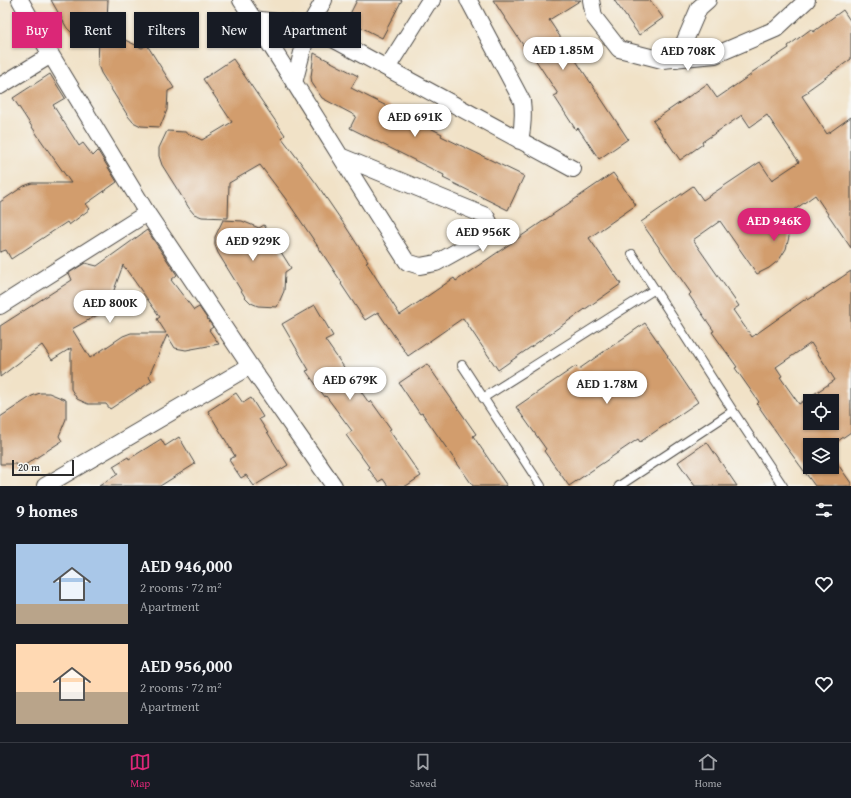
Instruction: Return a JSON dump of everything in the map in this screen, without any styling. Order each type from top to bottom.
[{"type":"street","points":[[20,0],[51,55],[148,213],[250,366],[334,486]]},
{"type":"street","points":[[241,0],[249,12]]},
{"type":"street","points":[[317,12],[324,0]]},
{"type":"street","points":[[387,68],[428,3],[432,0]]},
{"type":"street","points":[[468,0],[522,101],[524,114],[520,141]]},
{"type":"street","points":[[591,0],[594,17],[619,49],[662,60],[715,56],[776,29],[807,0]]},
{"type":"street","points":[[677,59],[699,8],[708,0]]},
{"type":"street","points":[[261,31],[407,262],[420,266],[436,263],[488,234],[491,226],[486,216],[340,156]]},
{"type":"street","points":[[294,83],[303,48]]},
{"type":"street","points":[[350,48],[573,169]]},
{"type":"street","points":[[0,86],[51,55]]},
{"type":"street","points":[[0,306],[148,213]]},
{"type":"street","points":[[45,486],[250,366]]},
{"type":"lane","points":[[632,254],[733,412],[783,486]]},
{"type":"lane","points":[[483,398],[655,290]]},
{"type":"lane","points":[[462,365],[541,486]]},
{"type":"lane","points":[[619,486],[733,412]]},
{"type":"building","points":[[51,0],[108,0],[107,12],[70,12],[70,31],[62,19],[62,12],[58,12]]},
{"type":"building","points":[[357,0],[402,0],[382,38],[361,27],[361,12],[351,12]]},
{"type":"building","points":[[493,0],[581,0],[549,20],[628,139],[599,159],[578,128],[576,130],[554,96],[558,94]]},
{"type":"building","points":[[614,0],[650,0],[663,18],[639,35]]},
{"type":"building","points":[[843,10],[851,22],[851,59],[802,96],[827,134],[851,117],[851,248],[815,195],[783,218],[791,229],[788,233],[789,237],[786,249],[779,260],[769,268],[757,274],[720,221],[693,240],[739,306],[733,310],[752,337],[807,298],[808,300],[851,271],[851,432],[839,440],[839,438],[803,438],[803,470],[757,404],[759,402],[735,368],[737,367],[712,332],[714,331],[689,295],[691,293],[641,222],[693,186],[703,200],[760,162],[772,180],[799,162],[767,115],[750,127],[742,115],[702,142],[703,144],[680,160],[653,121],[707,84],[717,98],[789,48],[788,46],[811,29],[813,32]],"holes":[[[811,343],[835,380],[814,394],[839,394],[839,430],[803,430],[803,401],[799,404],[780,377],[782,376],[776,367]]]},
{"type":"building","points":[[126,40],[134,44],[134,48],[149,48],[174,88],[168,91],[167,110],[160,127],[141,126],[133,122],[101,73],[98,65],[99,48],[126,48]]},
{"type":"building","points":[[314,53],[358,76],[351,88],[442,134],[441,136],[524,176],[508,210],[443,178],[444,175],[350,128],[356,116],[322,98],[312,83],[311,77]]},
{"type":"building","points":[[233,59],[285,135],[282,138],[316,183],[346,227],[368,261],[366,262],[400,315],[454,278],[456,281],[613,173],[636,205],[589,238],[621,284],[498,370],[463,318],[408,356],[378,312],[365,320],[311,236],[260,165],[229,183],[228,218],[202,217],[194,214],[162,165],[159,156],[159,148],[167,131],[185,132],[202,140],[232,122],[203,79]]},
{"type":"building","points":[[50,74],[65,98],[53,105],[79,146],[83,143],[93,156],[98,151],[117,182],[86,204],[90,209],[69,225],[67,222],[11,259],[6,250],[0,252],[0,202],[24,186],[32,183],[71,183],[13,98]]},
{"type":"building","points":[[223,220],[242,221],[259,228],[264,225],[291,268],[285,272],[284,291],[277,307],[258,306],[251,303],[245,297],[218,253],[215,245],[215,237]]},
{"type":"building","points":[[147,230],[177,275],[171,280],[194,310],[199,307],[213,327],[209,330],[219,344],[186,350],[175,348],[167,335],[149,376],[152,381],[110,409],[106,404],[88,404],[77,399],[71,389],[71,348],[52,360],[42,345],[0,377],[0,326],[72,280],[69,273],[85,263],[97,266]],"holes":[[[123,265],[160,317],[157,319],[166,333],[131,333],[123,336],[90,358],[72,329],[103,312],[109,304]]]},
{"type":"building","points":[[315,305],[333,336],[325,340],[369,403],[371,401],[391,429],[389,430],[421,476],[406,486],[388,486],[383,479],[378,482],[346,435],[352,431],[306,371],[309,370],[282,324]]},
{"type":"building","points":[[645,323],[698,402],[640,442],[638,439],[569,486],[544,451],[546,449],[516,407],[576,366],[579,369]]},
{"type":"building","points":[[427,364],[476,434],[473,436],[507,486],[473,486],[399,383]]},
{"type":"building","points":[[40,393],[49,393],[66,400],[66,419],[59,436],[62,441],[19,469],[16,464],[0,464],[0,417],[32,396]]},
{"type":"building","points":[[236,393],[243,403],[251,398],[263,417],[259,419],[288,465],[254,486],[246,475],[241,478],[229,460],[235,456],[208,411]]},
{"type":"building","points":[[179,437],[195,464],[160,486],[99,486],[118,474],[113,466],[128,457],[129,459],[161,439],[165,446]]},
{"type":"building","points":[[707,442],[737,486],[695,486],[678,462]]},
{"type":"building","points":[[839,466],[851,483],[851,486],[815,486],[806,474],[839,474]]}]
